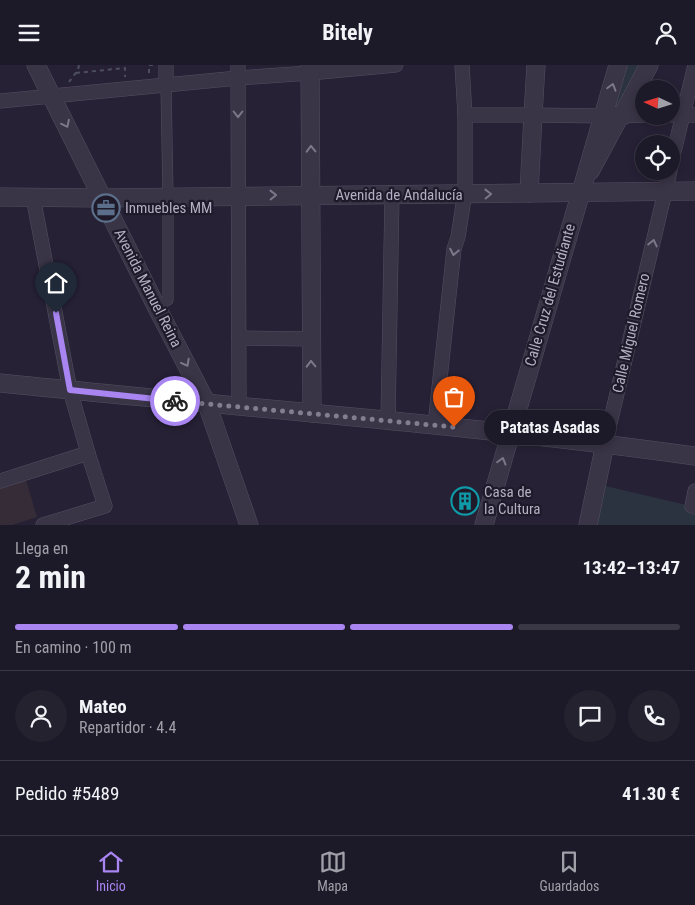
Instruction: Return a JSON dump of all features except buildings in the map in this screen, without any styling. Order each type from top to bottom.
[{"type":"street","name":"Avenida Manuel Reina","points":[[36,65],[207,404],[249,525]]},
{"type":"street","points":[[156,306],[168,300],[166,65]]},
{"type":"street","points":[[0,101],[166,85],[238,71],[396,65]]},
{"type":"street","points":[[435,425],[454,249],[458,237],[463,195],[465,192],[465,115],[462,65]]},
{"type":"street","points":[[529,193],[536,65]]},
{"type":"street","name":"Calle Cruz del Estudiante","points":[[484,525],[618,65]]},
{"type":"street","points":[[581,193],[649,65]]},
{"type":"street","points":[[678,135],[695,65]]},
{"type":"street","points":[[310,69],[312,413]]},
{"type":"street","points":[[238,71],[239,406]]},
{"type":"street","points":[[465,115],[635,115]]},
{"type":"street","name":"Calle Miguel Romero","points":[[588,525],[605,444],[668,180]]},
{"type":"street","name":"Avenida de Andalucía","points":[[0,197],[463,195],[695,191]]},
{"type":"street","points":[[388,420],[392,195]]},
{"type":"street","points":[[33,197],[70,390],[106,506],[43,525]]},
{"type":"street","points":[[239,338],[311,339]]},
{"type":"street","points":[[0,383],[388,420],[695,456]]},
{"type":"street","points":[[0,481],[88,453]]},
{"type":"street","points":[[694,507],[695,491]]},
{"type":"path","points":[[149,75],[149,65],[156,65]]},
{"type":"path","points":[[76,73],[125,68],[125,78]]},
{"type":"shaded area","points":[[624,65],[641,65],[618,110],[613,110]]},
{"type":"shaded area","points":[[26,480],[37,517],[12,525],[0,525],[0,488]]},
{"type":"shaded area","points":[[597,484],[695,507],[695,525],[589,525]]},
{"type":"way so far","points":[[175,401],[454,427]]},
{"type":"place","name":"Inmuebles MM","points":[[106,208]]},
{"type":"place","name":"Patatas Asadas","points":[[454,427]]},
{"type":"place","name":"Casa de la Cultura","points":[[465,501]]},
{"type":"route","points":[[56,313],[70,390],[175,401]]}]
